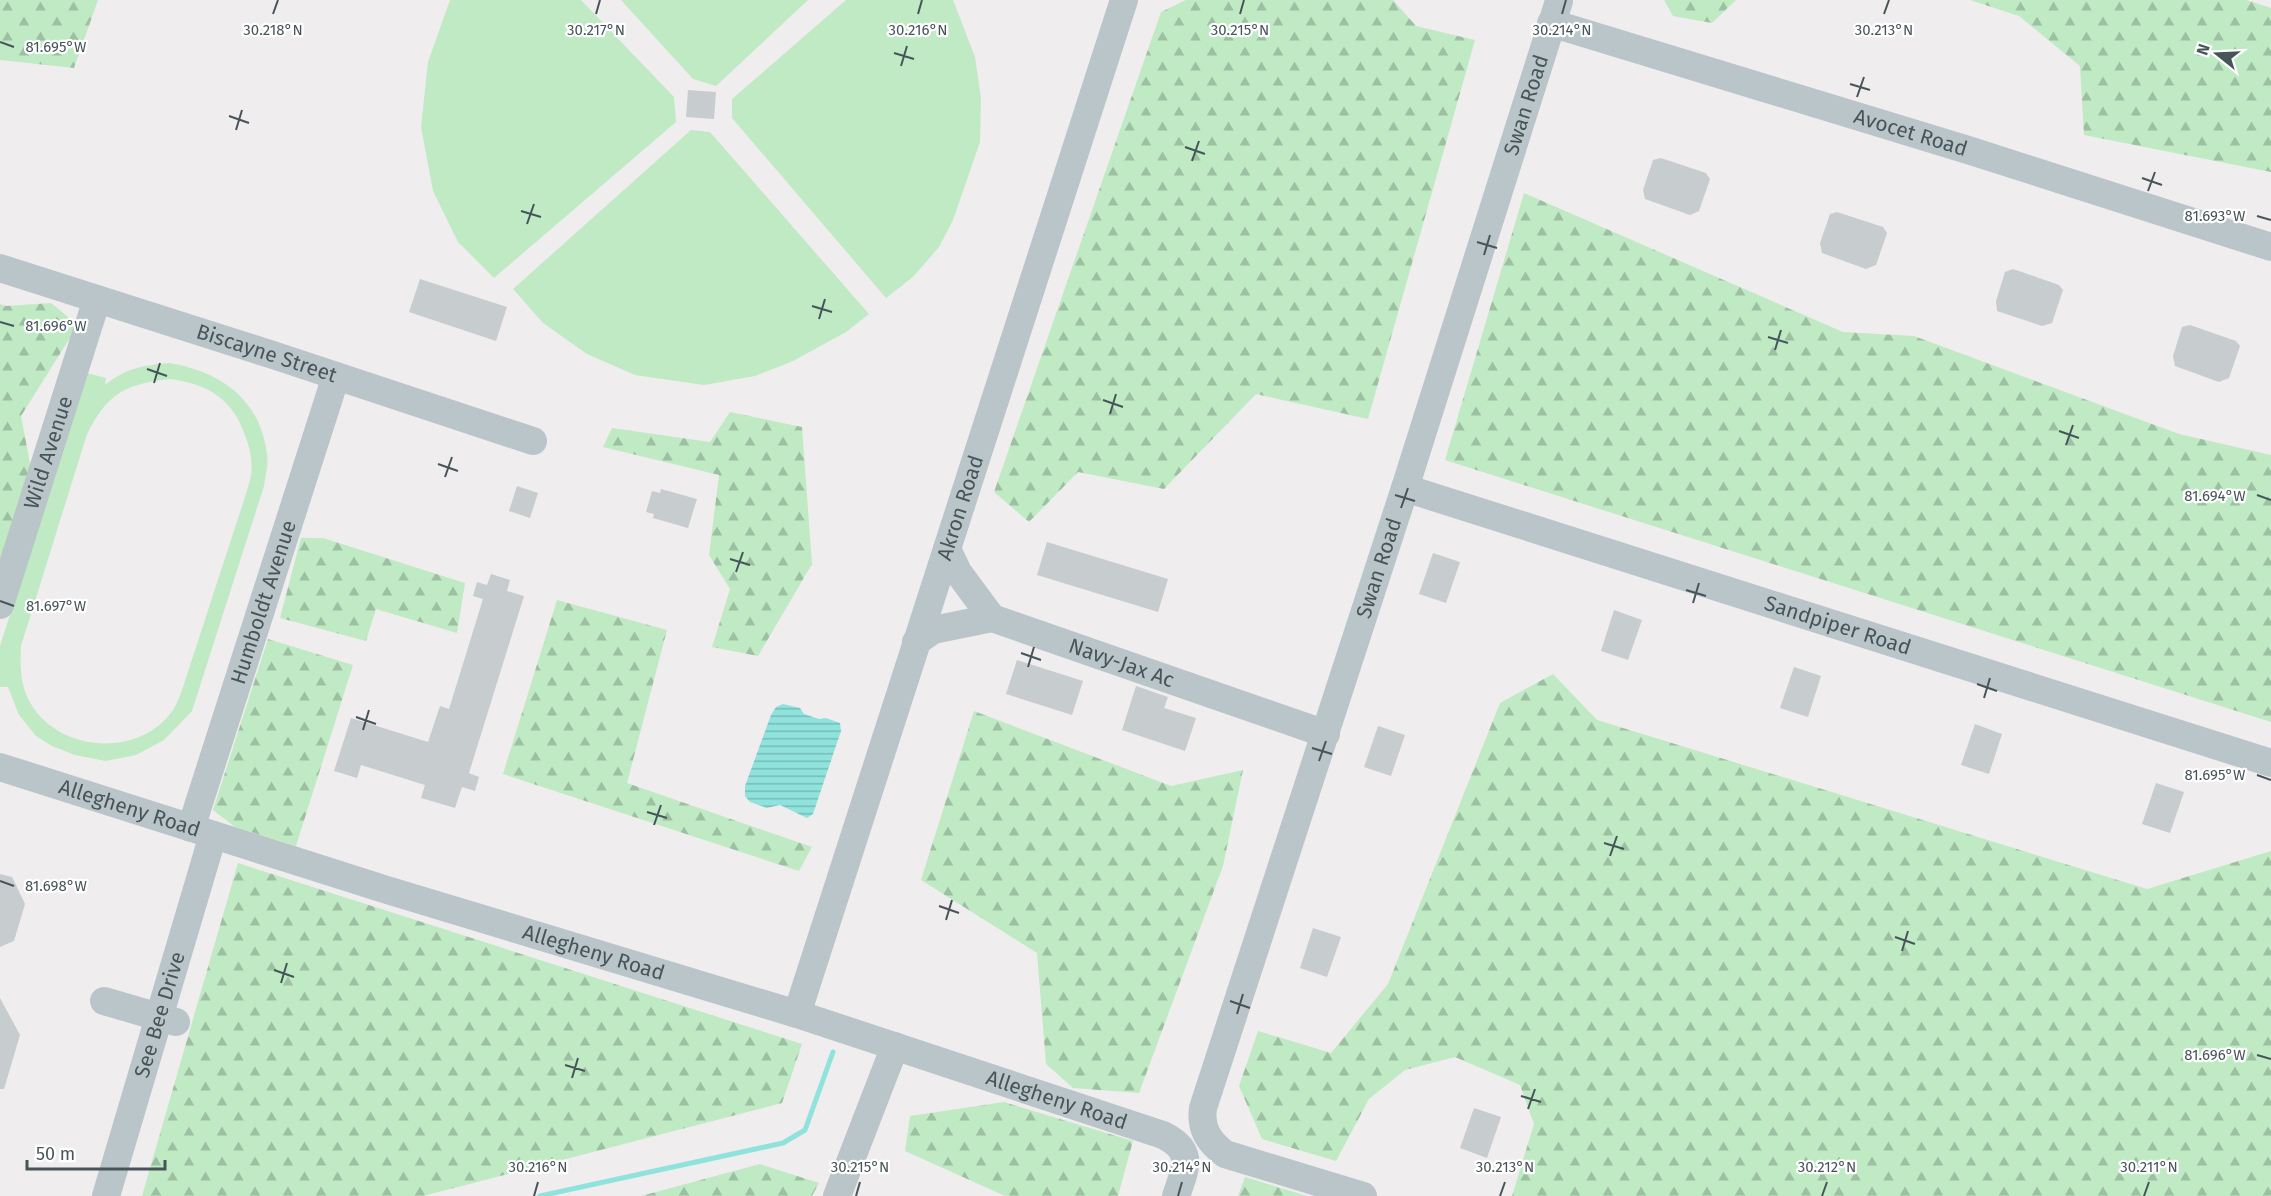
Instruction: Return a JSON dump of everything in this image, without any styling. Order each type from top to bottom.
[{"type":"street","name":"Akron Road","points":[[797,1014],[1124,0]]},
{"type":"street","name":"Avocet Road","points":[[1555,12],[1968,150],[2271,247]]},
{"type":"street","name":"Swan Road","points":[[1363,1196],[1226,1155],[1213,1145],[1206,1133],[1201,1121],[1203,1108],[1326,734],[1555,12]]},
{"type":"street","name":"Biscayne Street","points":[[0,268],[533,441]]},
{"type":"street","name":"Wild Avenue","points":[[0,605],[97,299]]},
{"type":"street","name":"Humboldt Avenue","points":[[211,834],[336,376]]},
{"type":"street","name":"Sandpiper Road","points":[[1405,488],[2271,764]]},
{"type":"street","points":[[916,642],[933,630],[992,618],[958,572],[947,549]]},
{"type":"street","name":"Navy-Jax Ac","points":[[992,618],[1326,734]]},
{"type":"street","name":"Allegheny Road","points":[[0,767],[387,890],[797,1014],[1163,1135],[1177,1142],[1183,1149],[1184,1173],[1176,1196]]},
{"type":"street","name":"See Bee Drive","points":[[124,1196],[211,834]]},
{"type":"street","points":[[104,1001],[168,1019]]},
{"type":"street","name":"See Bee Drive","points":[[105,1196],[168,1019]]},
{"type":"street","points":[[837,1196],[895,1046]]},
{"type":"green space","points":[[0,0],[98,0],[74,68],[0,60]]},
{"type":"green space","points":[[450,0],[581,0],[674,97],[676,122],[494,278],[458,242],[433,191],[421,127],[428,62]]},
{"type":"green space","points":[[621,0],[808,0],[716,86],[693,79]]},
{"type":"green space","points":[[846,0],[953,0],[975,57],[981,98],[980,142],[953,220],[939,247],[913,277],[886,298],[732,118],[732,99]]},
{"type":"green space","points":[[1186,0],[1393,0],[1416,26],[1475,40],[1368,419],[1256,394],[1164,489],[1078,472],[1029,522],[994,492],[1161,12]]},
{"type":"green space","points":[[1664,0],[1736,0],[1712,23],[1673,16]]},
{"type":"green space","points":[[1970,0],[2246,0],[2271,8],[2271,172],[2084,135],[2080,66],[2019,16]]},
{"type":"green space","points":[[691,130],[710,132],[869,314],[846,332],[793,361],[755,376],[704,385],[635,375],[587,354],[543,323],[513,289]]},
{"type":"green space","points":[[1524,193],[1843,332],[1914,336],[2179,434],[2271,455],[2271,722],[1445,460]]},
{"type":"green space","points":[[51,303],[78,325],[21,416],[32,474],[0,572],[0,304],[6,306]]},
{"type":"green space","points":[[170,363],[206,373],[235,391],[247,403],[263,435],[267,454],[264,486],[192,711],[164,740],[136,755],[106,761],[75,755],[52,746],[36,736],[19,715],[8,687],[0,687],[0,646],[87,373],[106,378],[105,385],[128,371]],"holes":[[[170,379],[184,381],[218,396],[235,413],[250,451],[252,470],[249,483],[181,693],[173,710],[159,726],[141,736],[121,742],[100,743],[80,740],[61,732],[44,720],[31,704],[23,683],[21,646],[87,434],[95,420],[111,400],[130,388],[154,381]]]},
{"type":"green space","points":[[730,412],[802,427],[812,564],[758,656],[712,647],[730,589],[709,555],[719,475],[603,447],[612,428],[710,442]]},
{"type":"green space","points":[[301,538],[323,538],[465,583],[457,633],[376,609],[366,641],[280,618]]},
{"type":"green space","points":[[557,600],[667,630],[627,783],[812,847],[799,871],[503,774]]},
{"type":"green space","points":[[268,639],[353,665],[296,846],[235,827],[213,810]]},
{"type":"green space","points":[[1553,674],[1597,720],[2147,889],[2271,851],[2271,1196],[1512,1196],[1534,1124],[1520,1085],[1455,1057],[1405,1070],[1369,1099],[1336,1161],[1262,1139],[1239,1086],[1258,1031],[1331,1053],[1388,984],[1500,703]]},
{"type":"green space","points":[[974,711],[1171,786],[1243,770],[1223,866],[1139,1093],[1073,1088],[1046,1064],[1037,953],[921,880]]},
{"type":"green space","points":[[238,863],[802,1044],[782,1103],[423,1196],[142,1196]]},
{"type":"green space","points":[[1004,1102],[1133,1141],[1118,1196],[1005,1196],[905,1151],[910,1116]]},
{"type":"green space","points":[[760,1164],[819,1183],[812,1196],[641,1196]]},
{"type":"green space","points":[[1245,1177],[1307,1196],[1238,1196]]},
{"type":"water","points":[[783,704],[800,708],[804,714],[819,719],[826,718],[840,723],[841,731],[813,814],[807,818],[780,805],[767,808],[750,802],[745,796],[745,786],[771,715],[776,707]]},
{"type":"building","points":[[688,90],[716,92],[714,119],[686,117]]},
{"type":"building","points":[[1661,158],[1706,173],[1710,179],[1699,211],[1690,215],[1645,199],[1643,190],[1653,160]]},
{"type":"building","points":[[1837,212],[1883,227],[1887,233],[1876,265],[1866,269],[1822,253],[1820,243],[1830,214]]},
{"type":"building","points":[[2013,269],[2059,285],[2063,290],[2052,323],[2042,326],[1997,311],[1996,301],[2005,272]]},
{"type":"building","points":[[420,279],[507,307],[496,341],[409,312]]},
{"type":"building","points":[[2190,325],[2236,341],[2240,346],[2229,378],[2219,382],[2175,366],[2173,356],[2182,327]]},
{"type":"building","points":[[517,486],[538,493],[530,518],[509,511]]},
{"type":"building","points":[[661,489],[697,499],[688,528],[653,518],[654,514],[646,512],[652,491],[660,493]]},
{"type":"building","points":[[1047,542],[1168,579],[1158,612],[1037,575]]},
{"type":"building","points":[[1433,553],[1460,562],[1446,603],[1419,594]]},
{"type":"building","points":[[491,574],[510,580],[507,591],[524,596],[469,773],[479,777],[475,791],[462,787],[455,808],[421,798],[425,785],[361,765],[357,778],[334,771],[351,718],[428,742],[440,706],[449,709],[483,599],[473,596],[477,582],[487,585]]},
{"type":"building","points":[[1614,610],[1642,620],[1628,660],[1601,651]]},
{"type":"building","points":[[1017,660],[1083,681],[1072,715],[1006,694]]},
{"type":"building","points":[[1794,667],[1821,676],[1808,717],[1780,708]]},
{"type":"building","points":[[1136,686],[1168,697],[1164,708],[1196,718],[1185,751],[1122,730]]},
{"type":"building","points":[[1975,724],[2002,734],[1989,774],[1961,765]]},
{"type":"building","points":[[1378,726],[1405,735],[1391,776],[1364,767]]},
{"type":"building","points":[[2156,783],[2184,792],[2170,833],[2142,824]]},
{"type":"building","points":[[0,874],[12,877],[25,904],[14,941],[0,947]]},
{"type":"building","points":[[1313,928],[1341,937],[1327,977],[1300,968]]},
{"type":"building","points":[[0,998],[20,1035],[4,1089],[0,1089]]},
{"type":"building","points":[[1474,1108],[1501,1117],[1487,1158],[1460,1148]]},
{"type":"waterway","points":[[540,1196],[783,1143],[805,1130],[833,1052]]}]
